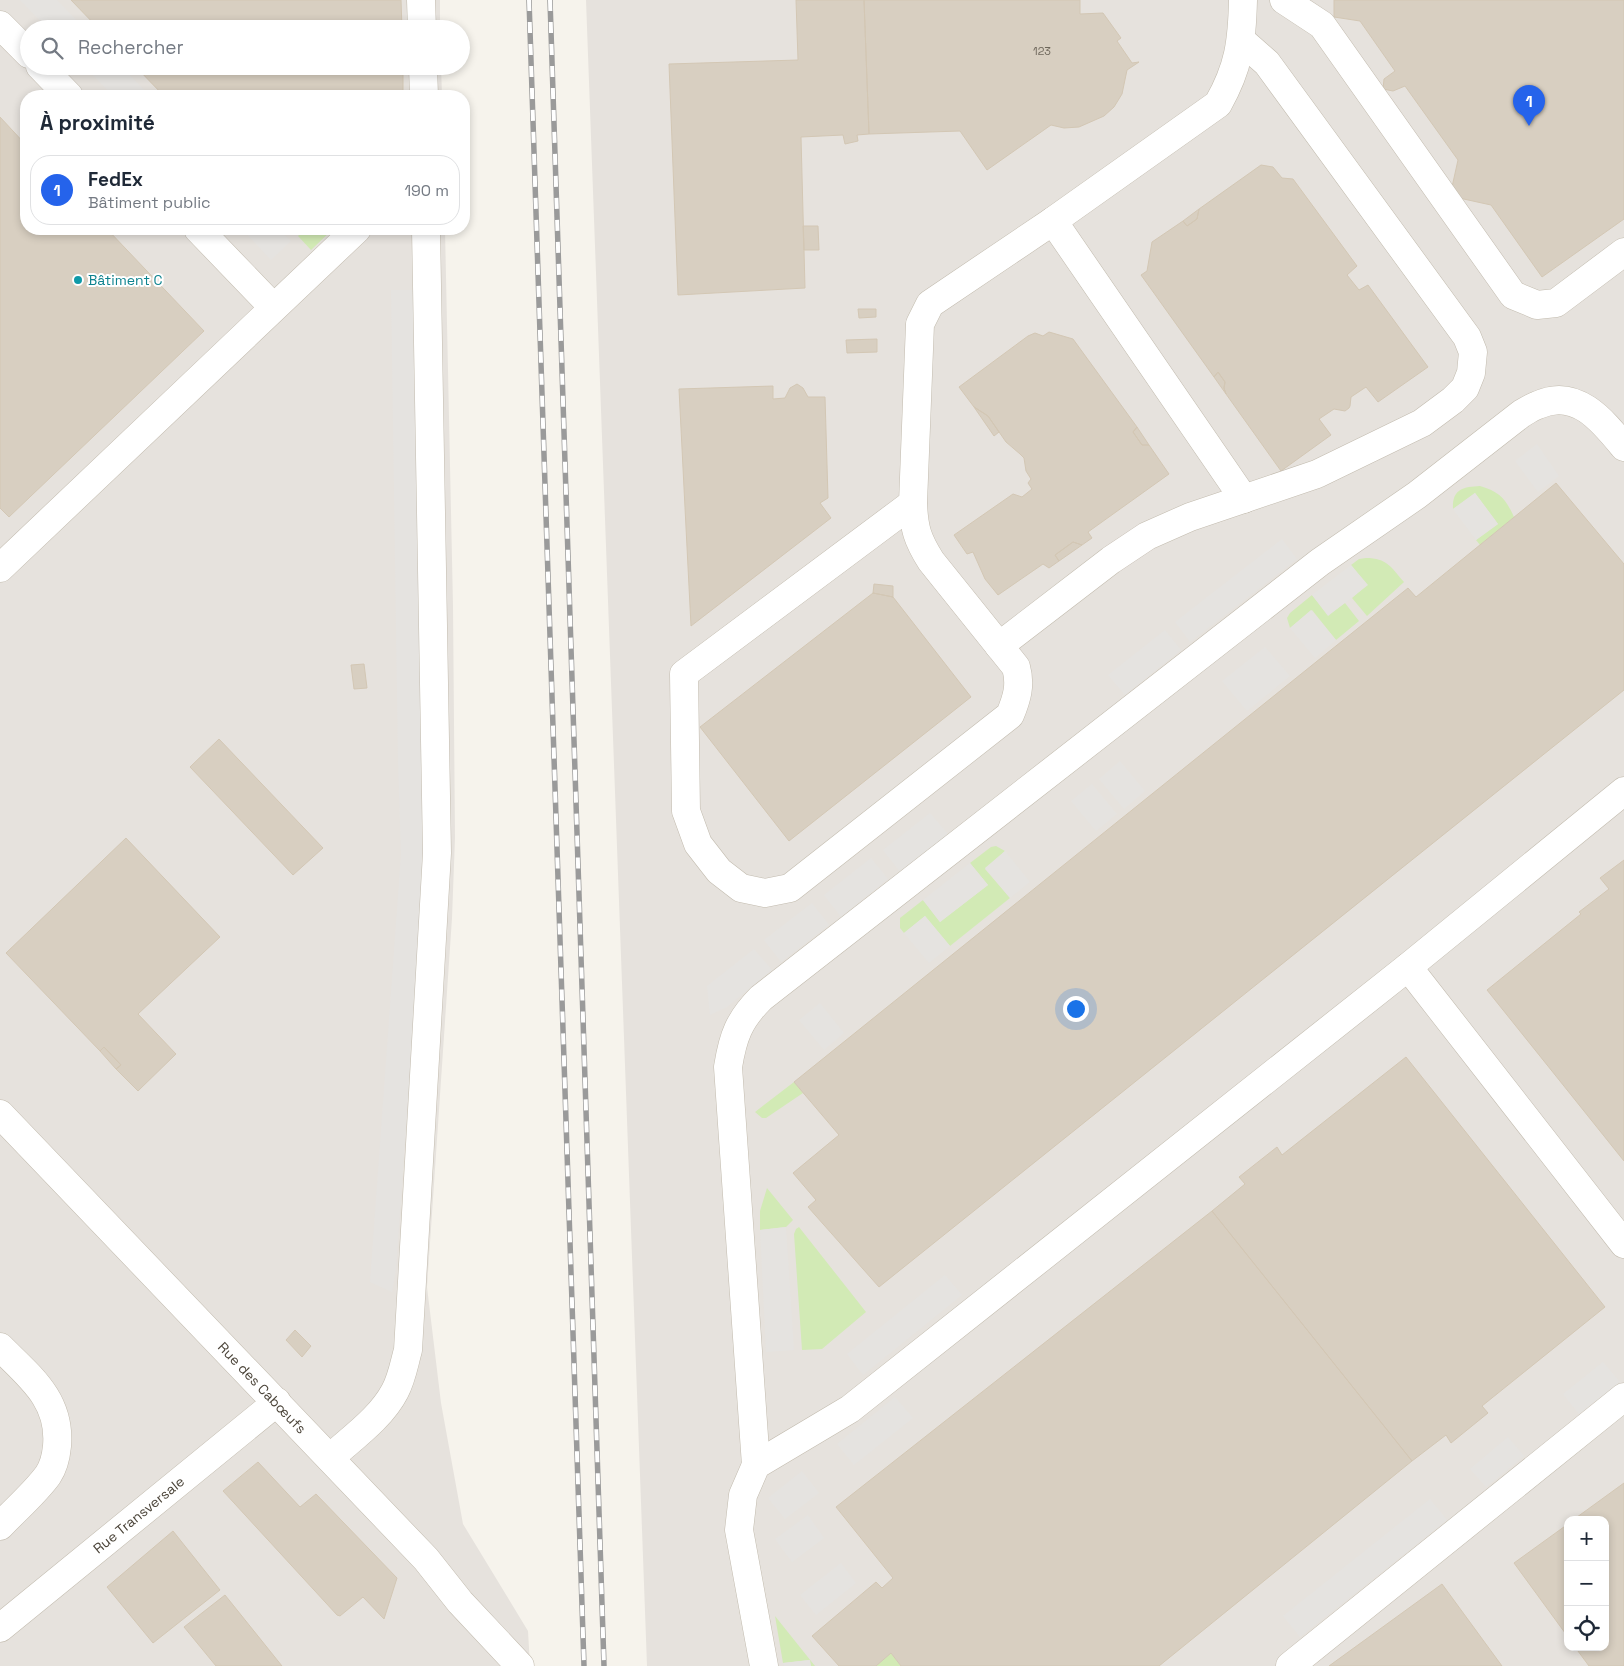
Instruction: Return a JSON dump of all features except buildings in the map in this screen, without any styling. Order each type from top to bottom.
[{"type":"street","points":[[421,0],[422,20]]},
{"type":"street","points":[[913,503],[684,674],[686,811],[698,844],[719,871],[741,888],[765,893],[790,888],[1010,715],[1017,699],[1020,680],[1016,667],[931,560],[919,542],[914,520],[913,503],[920,324],[930,304],[1053,221],[1218,104],[1228,86],[1236,65],[1242,41],[1243,0]]},
{"type":"street","points":[[1284,0],[1322,25],[1513,295],[1537,305],[1556,303],[1624,252]]},
{"type":"street","points":[[0,24],[20,45]]},
{"type":"street","points":[[999,646],[1111,560],[1147,536],[1190,517],[1317,474],[1422,423],[1453,400],[1465,388],[1471,373],[1473,352],[1467,337],[1267,63],[1242,41]]},
{"type":"street","points":[[49,75],[63,90]]},
{"type":"street","points":[[423,75],[424,90]]},
{"type":"street","points":[[1053,221],[1244,499]]},
{"type":"street","points":[[204,235],[273,307]]},
{"type":"street","points":[[0,568],[350,235]]},
{"type":"street","points":[[330,1458],[382,1411],[401,1376],[408,1350],[437,853],[426,235]]},
{"type":"street","points":[[764,1666],[738,1530],[743,1495],[756,1464],[728,1068],[735,1036],[741,1022],[750,1009],[761,998],[1320,562],[1417,495],[1521,414],[1539,404],[1560,401],[1572,403],[1594,413],[1624,446]]},
{"type":"street","points":[[756,1464],[850,1409],[1408,967],[1624,791]]},
{"type":"street","points":[[1408,967],[1624,1244]]},
{"type":"street","name":"Rue des Cabœufs","points":[[0,1114],[330,1458],[426,1560],[460,1602],[520,1666]]},
{"type":"street","points":[[0,1347],[32,1379],[50,1403],[58,1429],[54,1465],[47,1476],[0,1526]]},
{"type":"street","points":[[1290,1666],[1624,1397]]},
{"type":"street","name":"Rue Transversale","points":[[0,1628],[277,1402]]},
{"type":"shaded area","points":[[0,0],[440,0],[440,20],[20,20],[20,75],[441,75],[442,90],[20,90],[20,235],[445,235],[453,606],[455,838],[452,918],[427,1287],[441,1403],[463,1524],[528,1631],[530,1666],[0,1666]]},
{"type":"shaded area","points":[[20,0],[57,0],[76,20],[39,20]]},
{"type":"shaded area","points":[[586,0],[1624,0],[1624,1666],[647,1666]]},
{"type":"shaded area","points":[[93,75],[130,75],[144,90],[107,90]]},
{"type":"shaded area","points":[[248,235],[284,235],[291,241],[271,260]]},
{"type":"shaded area","points":[[391,290],[414,290],[425,855],[396,1270],[392,1292],[370,1282],[401,854]]},
{"type":"shaded area","points":[[1537,444],[1559,476],[1538,492],[1515,461]]},
{"type":"shaded area","points":[[1475,493],[1498,524],[1476,540],[1453,509]]},
{"type":"shaded area","points":[[1282,539],[1297,559],[1190,642],[1175,622]]},
{"type":"shaded area","points":[[1351,565],[1368,585],[1328,616],[1312,595]]},
{"type":"shaded area","points":[[1311,610],[1336,640],[1315,658],[1290,628]]},
{"type":"shaded area","points":[[1165,630],[1181,650],[1125,695],[1108,675]]},
{"type":"shaded area","points":[[1265,647],[1290,676],[1247,711],[1222,681]]},
{"type":"shaded area","points":[[1120,761],[1145,791],[1124,809],[1099,779]]},
{"type":"shaded area","points":[[1092,784],[1117,814],[1096,831],[1071,801]]},
{"type":"shaded area","points":[[930,813],[948,834],[900,872],[883,850]]},
{"type":"shaded area","points":[[1005,851],[1030,882],[1010,898],[985,868]]},
{"type":"shaded area","points":[[871,858],[888,879],[841,917],[824,895]]},
{"type":"shaded area","points":[[970,863],[988,885],[940,922],[923,900]]},
{"type":"shaded area","points":[[812,903],[829,925],[781,962],[764,940]]},
{"type":"shaded area","points":[[925,916],[950,946],[929,963],[904,933]]},
{"type":"shaded area","points":[[754,949],[772,970],[727,1007],[710,1015],[707,986]]},
{"type":"shaded area","points":[[820,1003],[844,1033],[824,1050],[799,1020]]},
{"type":"shaded area","points":[[786,1227],[794,1350],[766,1352],[760,1230]]},
{"type":"shaded area","points":[[945,1275],[962,1295],[863,1375],[847,1354]]},
{"type":"shaded area","points":[[1603,1362],[1620,1382],[1579,1414],[1563,1394]]},
{"type":"shaded area","points":[[895,1397],[913,1418],[854,1465],[837,1444]]},
{"type":"shaded area","points":[[1508,1437],[1524,1456],[1486,1487],[1470,1469]]},
{"type":"shaded area","points":[[802,1471],[819,1493],[785,1519],[768,1498]]},
{"type":"shaded area","points":[[1430,1499],[1447,1520],[1300,1637],[1283,1616]]},
{"type":"shaded area","points":[[808,1515],[824,1538],[792,1562],[775,1539]]},
{"type":"shaded area","points":[[841,1563],[856,1583],[816,1615],[800,1595]]},
{"type":"shaded area","points":[[810,1660],[811,1666],[784,1666],[783,1663]]},
{"type":"green space","points":[[299,235],[327,235],[311,250]]},
{"type":"green space","points":[[1480,486],[1502,497],[1514,517],[1480,545],[1476,540],[1498,524],[1475,493],[1453,509],[1453,502],[1454,497],[1460,490]]},
{"type":"green space","points":[[1373,558],[1388,564],[1404,582],[1367,616],[1352,598],[1367,585],[1351,565],[1359,559]]},
{"type":"green space","points":[[1312,595],[1328,615],[1345,603],[1359,621],[1336,640],[1312,610],[1290,628],[1287,618],[1290,613]]},
{"type":"green space","points":[[996,846],[1005,851],[985,869],[1010,898],[950,946],[925,916],[904,933],[900,928],[900,918],[923,900],[940,922],[988,885],[970,863],[991,847]]},
{"type":"green space","points":[[794,1082],[803,1093],[766,1118],[762,1118],[755,1112]]},
{"type":"green space","points":[[767,1188],[793,1220],[786,1227],[760,1230],[760,1211]]},
{"type":"green space","points":[[799,1227],[866,1312],[822,1349],[802,1350],[794,1234]]},
{"type":"green space","points":[[775,1616],[815,1666],[811,1666],[809,1660],[783,1663]]},
{"type":"green space","points":[[891,1653],[901,1666],[876,1666]]},
{"type":"railway","points":[[529,0],[584,1666]]},
{"type":"railway","points":[[550,0],[604,1666]]},
{"type":"place","name":"FedEx","points":[[1529,126]]},
{"type":"place","name":"Bâtiment C","points":[[78,280]]}]
